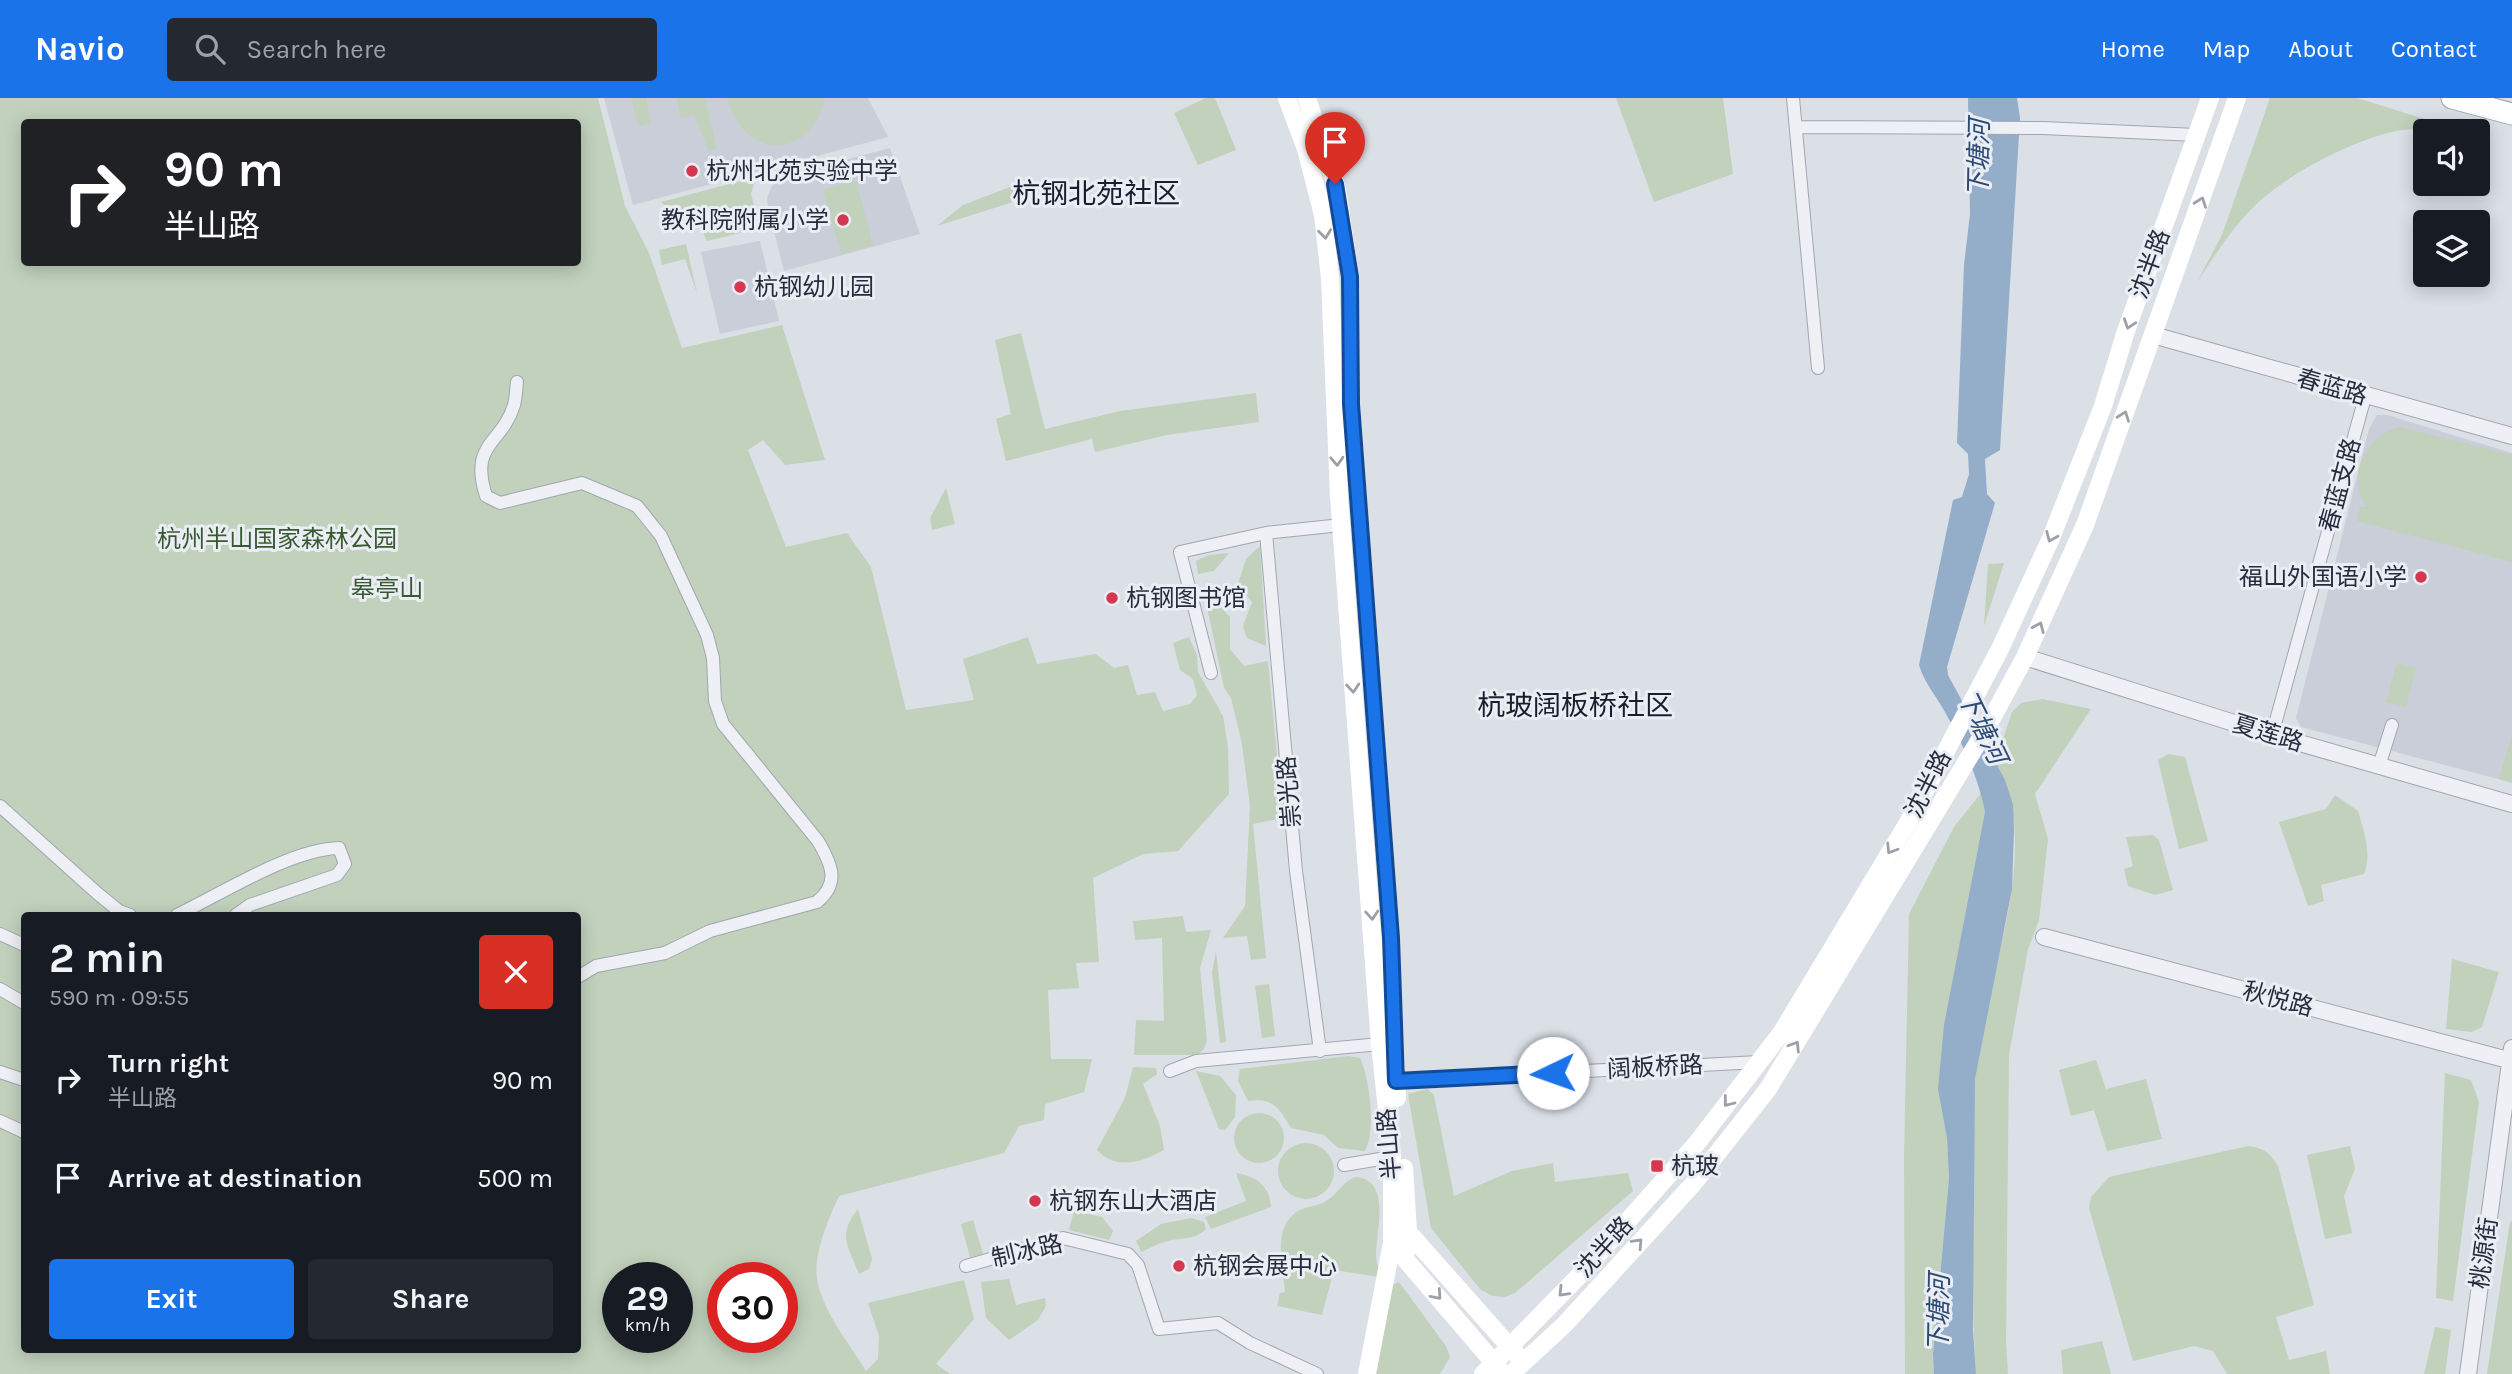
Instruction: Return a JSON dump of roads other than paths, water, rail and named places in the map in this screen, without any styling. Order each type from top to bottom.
[{"type":"main road","name":"半山路","points":[[1287,98],[1306,149],[1323,215],[1330,278],[1341,525],[1380,1044],[1390,1082],[1398,1236],[1367,1374]]},
{"type":"main road","name":"半山路","points":[[1307,98],[1337,189],[1350,277],[1351,404],[1391,938],[1390,1082],[1398,1236]]},
{"type":"main road","name":"沈半路","points":[[1510,1347],[1697,1143],[1759,1062],[1793,1015],[1909,821],[2014,621],[2077,473],[2210,98]]},
{"type":"main road","name":"沈半路","points":[[1507,1370],[1565,1324],[1693,1184],[1768,1089],[1985,731],[2025,657],[2085,525],[2238,98]]},
{"type":"main road","points":[[2452,98],[2512,114]]},
{"type":"main road","points":[[1398,1236],[1405,1259],[1507,1370]]},
{"type":"main road","points":[[1398,1236],[1510,1347],[1507,1370]]},
{"type":"street","points":[[1793,98],[1818,368]]},
{"type":"street","points":[[1796,127],[2043,128],[2196,135]]},
{"type":"street","name":"春蓝路","points":[[2153,335],[2365,397],[2512,436]]},
{"type":"street","points":[[517,383],[514,406],[483,457],[480,477],[486,496],[500,503],[582,483],[637,506],[661,536],[707,635],[713,658],[715,701],[723,724],[818,842],[828,859],[832,876],[829,892],[817,902],[710,931],[665,953],[596,966],[581,975]]},
{"type":"street","name":"春蓝支路","points":[[2272,735],[2365,397]]},
{"type":"street","points":[[1211,673],[1180,552],[1266,533],[1341,525]]},
{"type":"street","name":"崇光路","points":[[1266,533],[1296,871],[1320,1051]]},
{"type":"street","name":"夏莲路","points":[[2025,657],[2272,735],[2512,804]]},
{"type":"street","points":[[2379,766],[2392,725]]},
{"type":"street","points":[[0,806],[122,912]]},
{"type":"street","points":[[183,912],[303,856],[325,848],[339,848],[345,864],[337,875],[250,905],[240,912]]},
{"type":"street","points":[[0,934],[21,944]]},
{"type":"street","name":"秋悦路","points":[[2043,937],[2511,1056]]},
{"type":"street","points":[[0,989],[21,1001]]},
{"type":"street","points":[[1170,1071],[1196,1061],[1380,1044]]},
{"type":"street","name":"桃源街","points":[[2468,1374],[2511,1056]]},
{"type":"street","name":"阔板桥路","points":[[1390,1082],[1759,1062]]},
{"type":"street","points":[[0,1072],[21,1079]]},
{"type":"street","points":[[0,1121],[21,1131]]},
{"type":"street","points":[[1344,1165],[1392,1157]]},
{"type":"street","name":"制冰路","points":[[966,1266],[1063,1238],[1128,1254],[1138,1265],[1159,1329],[1218,1323],[1250,1343],[1317,1374]]},
{"type":"water","name":"下塘河","points":[[1968,98],[2017,98],[2020,118],[2000,450],[1985,459],[1987,494],[1995,503],[1947,667],[1948,675],[2005,780],[2013,805],[2014,830],[2012,889],[1975,1079],[1973,1330],[1976,1374],[1934,1374],[1933,1354],[1949,1178],[1947,1138],[1938,1089],[1944,1025],[1985,812],[1964,748],[1919,665],[1953,500],[1962,497],[1969,474],[1968,454],[1957,443],[1964,265],[1970,214]]},
{"type":"place","name":"杭州北苑实验中学","points":[[692,171]]},
{"type":"place","name":"教科院附属小学","points":[[843,220]]},
{"type":"place","name":"杭钢幼儿园","points":[[740,287]]},
{"type":"place","name":"福山外国语小学","points":[[2421,577]]},
{"type":"place","name":"杭钢图书馆","points":[[1112,598]]},
{"type":"place","name":"杭玻","points":[[1657,1166]]},
{"type":"place","name":"杭钢东山大酒店","points":[[1035,1201]]},
{"type":"place","name":"杭钢会展中心","points":[[1179,1266]]},
{"type":"district","name":"杭钢北苑社区","points":[[1096,193]]},
{"type":"district","name":"杭玻阔板桥社区","points":[[1575,705]]},
{"type":"park label","name":"杭州半山国家森林公园","points":[[277,539]]},
{"type":"park label","name":"皋亭山","points":[[387,589]]}]
